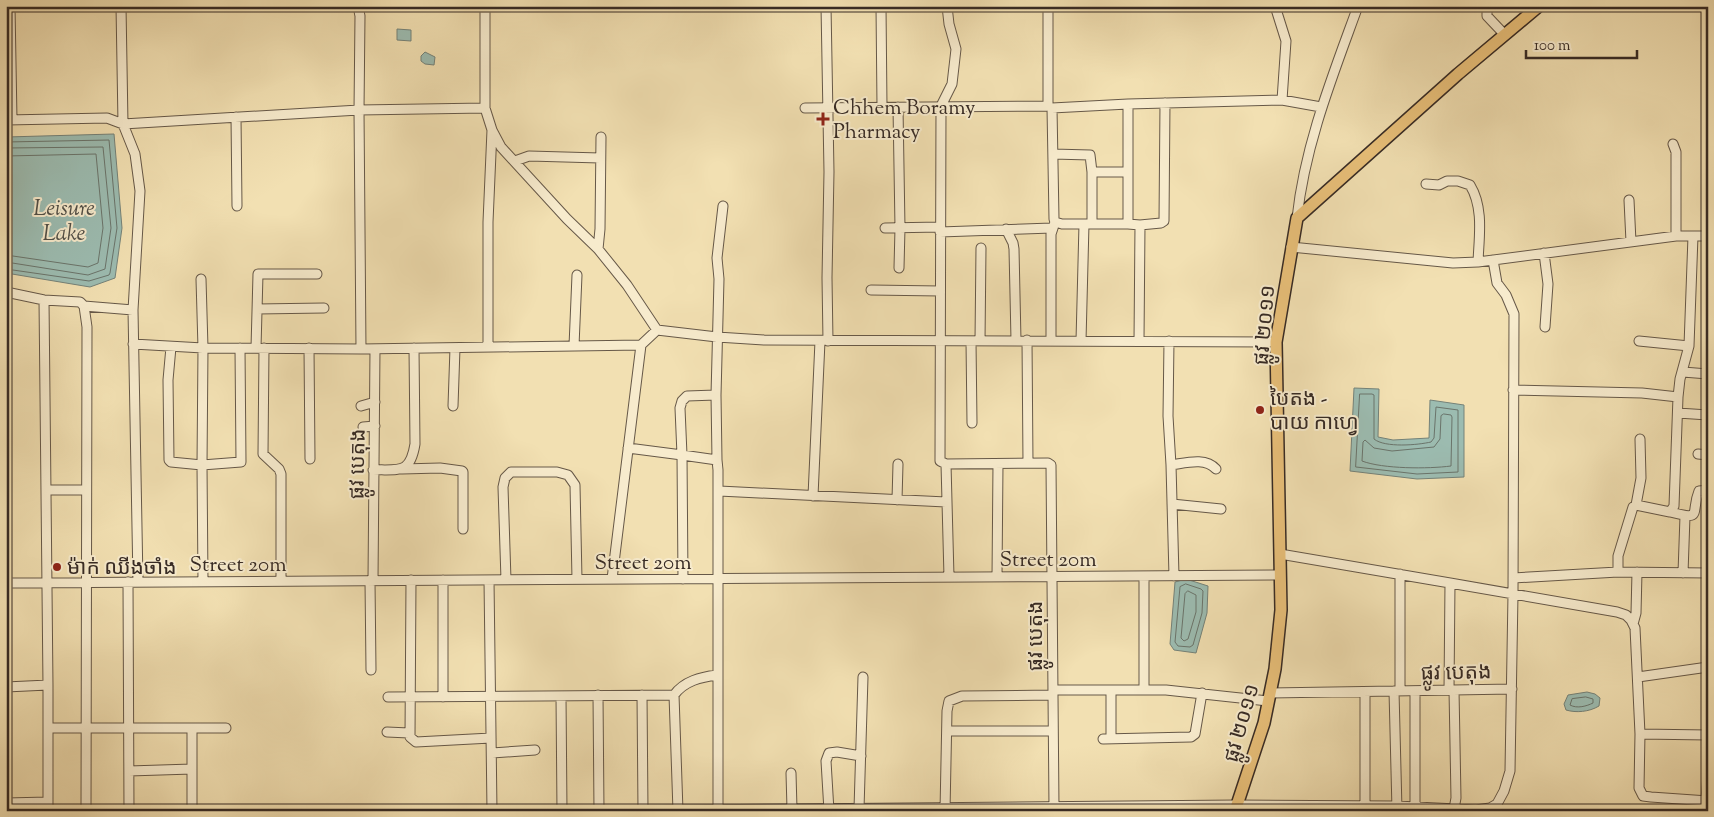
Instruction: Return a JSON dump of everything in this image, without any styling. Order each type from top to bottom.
[{"type":"main road","points":[[1297,218],[1458,74],[1539,6]]},
{"type":"main road","name":"ផ្លូវ ២០១១","points":[[1236,808],[1264,723],[1275,669],[1281,610],[1276,342],[1297,218]]},
{"type":"street","points":[[10,6],[9,120],[107,118],[123,124],[359,110],[485,108]]},
{"type":"street","points":[[120,6],[123,124],[135,154],[140,191],[133,310],[138,582]]},
{"type":"street","points":[[358,6],[360,16],[361,349]]},
{"type":"street","points":[[486,6],[485,108],[492,130],[501,146],[567,219],[598,249],[627,285],[656,330]]},
{"type":"street","points":[[813,496],[827,278],[829,172],[826,6]]},
{"type":"street","points":[[881,6],[882,107]]},
{"type":"street","points":[[947,6],[949,24],[956,49],[952,84],[941,106],[940,461],[946,464],[1028,463],[1027,340]]},
{"type":"street","points":[[1048,6],[1054,219],[1051,234],[1051,340]]},
{"type":"street","points":[[1275,6],[1286,41],[1282,100]]},
{"type":"street","points":[[1297,218],[1300,196],[1322,107],[1358,6]]},
{"type":"street","points":[[1487,6],[1487,16],[1505,35]]},
{"type":"street","points":[[804,108],[1050,107],[1282,100],[1322,107]]},
{"type":"street","points":[[885,228],[1006,230],[1058,224],[1140,225],[1161,223],[1164,221],[1165,103]]},
{"type":"street","points":[[1128,104],[1128,224]]},
{"type":"street","points":[[898,107],[900,228],[898,268]]},
{"type":"street","points":[[236,117],[237,206]]},
{"type":"street","points":[[488,347],[488,222],[492,130]]},
{"type":"street","points":[[598,249],[600,229],[600,138]]},
{"type":"street","points":[[1674,144],[1676,152],[1676,236]]},
{"type":"street","points":[[1053,154],[1090,155],[1092,159],[1081,340]]},
{"type":"street","points":[[515,160],[529,156],[600,158]]},
{"type":"street","points":[[1092,172],[1128,172]]},
{"type":"street","points":[[1426,184],[1458,181],[1470,185],[1475,193],[1480,220],[1478,262]]},
{"type":"street","points":[[1629,200],[1631,242]]},
{"type":"street","points":[[718,810],[717,579],[719,490],[716,460],[716,395],[719,280],[717,258],[722,206]]},
{"type":"street","points":[[1139,341],[1140,225]]},
{"type":"street","points":[[1006,230],[1014,249],[1016,340]]},
{"type":"street","points":[[1292,247],[1453,263],[1478,262],[1676,236],[1708,236]]},
{"type":"street","points":[[1670,512],[1674,506],[1678,396],[1688,346],[1693,236]]},
{"type":"street","points":[[972,423],[980,248]]},
{"type":"street","points":[[1544,253],[1548,284],[1545,328]]},
{"type":"street","points":[[583,811],[1365,806],[1476,810],[1490,808],[1497,804],[1504,791],[1510,772],[1514,314],[1506,295],[1497,283],[1493,260]]},
{"type":"street","points":[[281,581],[281,474],[279,469],[263,454],[257,309],[258,274],[317,274]]},
{"type":"street","points":[[574,346],[577,275]]},
{"type":"street","points":[[202,280],[203,582]]},
{"type":"street","points":[[871,290],[940,291]]},
{"type":"street","points":[[6,292],[44,300],[80,302],[84,306],[133,310]]},
{"type":"street","points":[[6,802],[48,806],[44,300]]},
{"type":"street","points":[[84,306],[87,327],[86,811]]},
{"type":"street","points":[[257,309],[324,308]]},
{"type":"street","points":[[656,330],[764,340],[1276,342]]},
{"type":"street","points":[[612,579],[641,345],[656,330]]},
{"type":"street","points":[[1169,342],[1168,416],[1174,576]]},
{"type":"street","points":[[1640,342],[1688,346]]},
{"type":"street","points":[[134,344],[203,348],[361,349],[641,345]]},
{"type":"street","points":[[171,347],[168,380],[169,460],[171,462],[202,465],[241,462],[240,348]]},
{"type":"street","points":[[309,348],[310,459]]},
{"type":"street","points":[[400,469],[408,466],[413,458],[415,444],[414,348]]},
{"type":"street","points":[[453,406],[455,348]]},
{"type":"street","name":"ផ្លូវ បេតុង","points":[[371,670],[375,349]]},
{"type":"street","points":[[1683,372],[1708,374]]},
{"type":"street","points":[[1513,390],[1642,393],[1678,396]]},
{"type":"street","points":[[683,579],[680,408],[687,396],[716,395]]},
{"type":"street","points":[[361,406],[375,402]]},
{"type":"street","points":[[1678,413],[1708,415]]},
{"type":"street","points":[[363,427],[374,426]]},
{"type":"street","points":[[1618,572],[1618,556],[1633,507],[1636,505],[1641,478],[1640,439]]},
{"type":"street","points":[[628,448],[716,460]]},
{"type":"street","points":[[1171,465],[1205,462],[1211,463],[1216,469]]},
{"type":"street","name":"ផ្លូវ បេតុង","points":[[1028,463],[1048,463],[1052,469],[1054,807]]},
{"type":"street","points":[[897,500],[898,464]]},
{"type":"street","points":[[946,464],[949,577]]},
{"type":"street","points":[[997,577],[998,464]]},
{"type":"street","points":[[373,470],[440,468],[462,471],[463,528]]},
{"type":"street","points":[[506,580],[503,487],[505,478],[511,472],[557,472],[568,475],[575,485],[577,580]]},
{"type":"street","points":[[46,490],[86,490]]},
{"type":"street","points":[[719,490],[946,502]]},
{"type":"street","points":[[1636,505],[1685,516],[1692,515],[1695,513],[1699,491],[1708,490]]},
{"type":"street","points":[[1172,504],[1221,509]]},
{"type":"street","points":[[1683,573],[1685,516]]},
{"type":"street","points":[[1280,554],[1626,615],[1635,628],[1640,734],[1639,788],[1644,796],[1707,801]]},
{"type":"street","points":[[1513,578],[1618,572],[1708,573]]},
{"type":"street","points":[[1633,624],[1636,613],[1637,572]]},
{"type":"street","points":[[1397,808],[1400,574]]},
{"type":"street","name":"Street 20m","points":[[6,583],[1280,575]]},
{"type":"street","points":[[1144,576],[1144,690]]},
{"type":"street","points":[[411,580],[410,737],[416,742],[491,738]]},
{"type":"street","points":[[443,580],[443,697]]},
{"type":"street","points":[[489,580],[492,811]]},
{"type":"street","points":[[128,582],[129,811]]},
{"type":"street","points":[[1450,583],[1456,798],[1454,809]]},
{"type":"street","points":[[1638,677],[1708,668]]},
{"type":"street","points":[[678,810],[674,695],[679,688],[687,683],[698,678],[717,675]]},
{"type":"street","points":[[859,809],[862,677]]},
{"type":"street","points":[[6,687],[48,685]]},
{"type":"street","name":"ផ្លូវ បេតុង","points":[[947,731],[946,711],[949,701],[962,696],[1144,690],[1269,697],[1365,692],[1512,689]]},
{"type":"street","points":[[1111,690],[1107,739],[1191,737],[1194,734],[1202,694]]},
{"type":"street","points":[[1415,691],[1415,807]]},
{"type":"street","points":[[1365,692],[1365,806]]},
{"type":"street","points":[[598,695],[599,811]]},
{"type":"street","points":[[642,695],[643,811]]},
{"type":"street","points":[[388,697],[674,695]]},
{"type":"street","points":[[561,696],[562,811]]},
{"type":"street","points":[[48,728],[226,728]]},
{"type":"street","points":[[192,728],[192,811]]},
{"type":"street","points":[[945,809],[947,731],[1053,731]]},
{"type":"street","points":[[387,732],[409,733]]},
{"type":"street","points":[[1640,734],[1708,734]]},
{"type":"street","points":[[492,753],[535,750]]},
{"type":"street","points":[[829,810],[826,761],[829,753],[837,752],[861,756]]},
{"type":"street","points":[[128,771],[192,769]]},
{"type":"street","points":[[791,773],[792,809]]},
{"type":"street","points":[[1705,811],[1708,775]]},
{"type":"water","points":[[397,29],[411,30],[411,41],[397,40]]},
{"type":"water","points":[[425,52],[435,57],[434,65],[425,64],[421,61],[421,56]]},
{"type":"water","name":"Leisure Lake","points":[[114,134],[122,228],[115,278],[90,287],[6,273],[6,137]]},
{"type":"water","points":[[1354,388],[1379,389],[1378,437],[1393,440],[1429,438],[1430,400],[1464,405],[1464,477],[1417,479],[1350,471]]},
{"type":"water","points":[[1186,579],[1208,586],[1207,613],[1196,653],[1174,650],[1170,644],[1175,582]]},
{"type":"water","points":[[1587,692],[1595,694],[1600,698],[1599,706],[1591,710],[1566,710],[1564,704],[1568,695]]},
{"type":"place","name":"Chhem Boramy Pharmacy","points":[[823,119]]},
{"type":"place","name":"បៃតង - បាយ កាហ្វេ","points":[[1260,410]]},
{"type":"place","name":"ម៉ាក់ ឈីងចាំង","points":[[57,567]]}]
